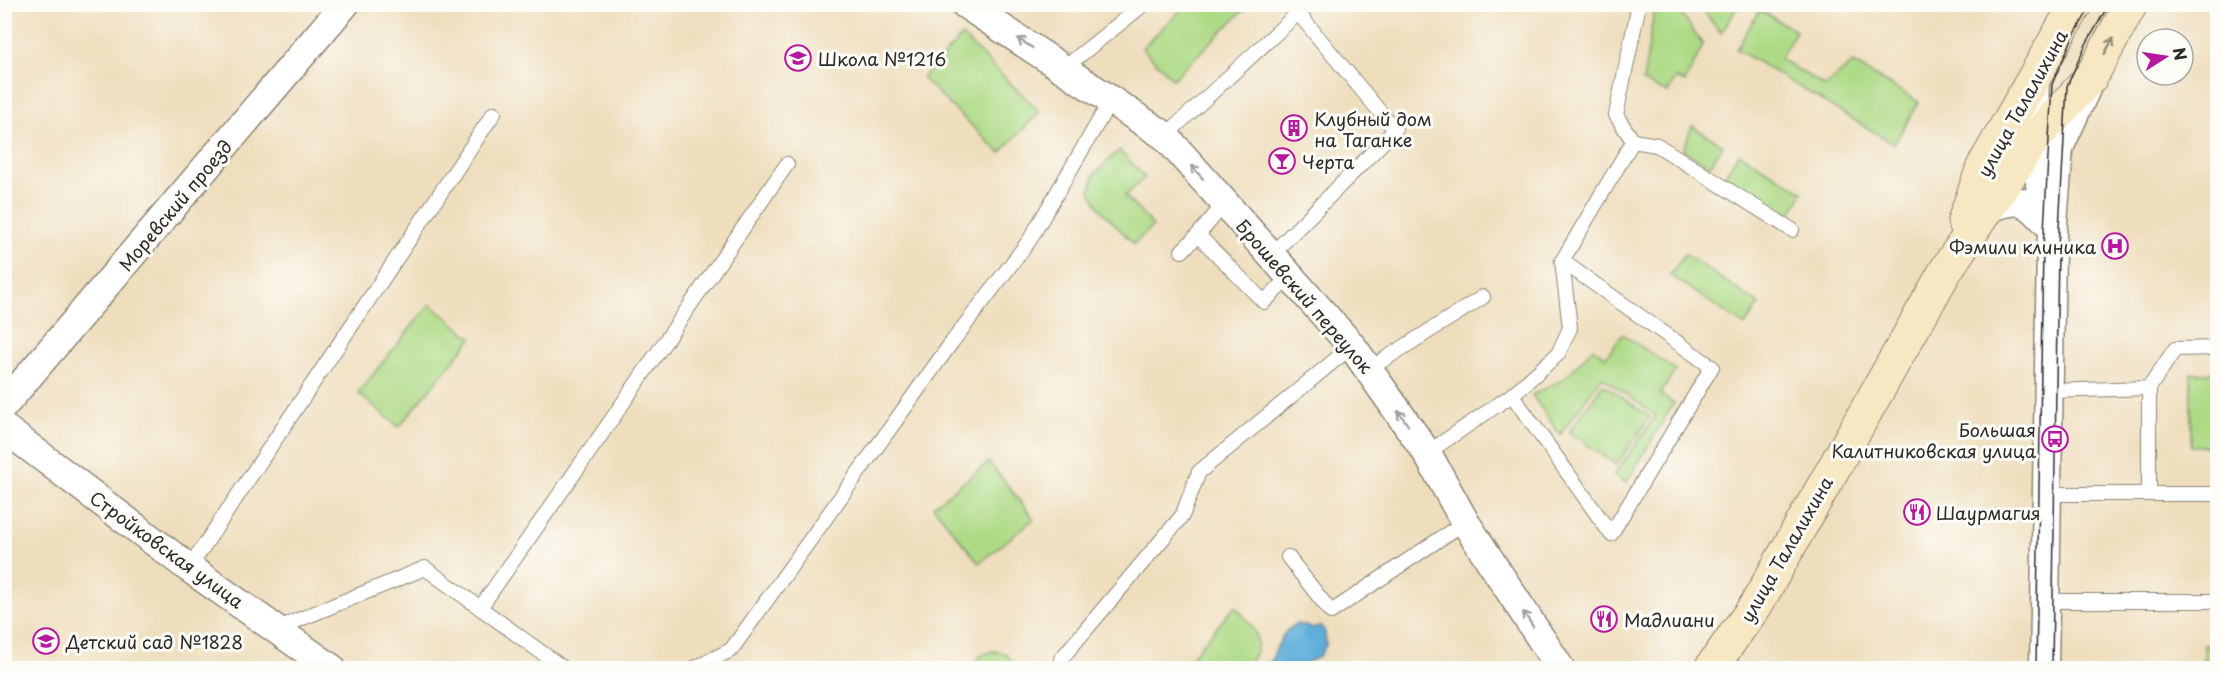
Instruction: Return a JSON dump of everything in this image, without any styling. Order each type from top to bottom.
[{"type":"street","name":"Моревский проезд","points":[[4,405],[345,4]]},
{"type":"street","name":"Брошевский переулок","points":[[964,4],[1164,136],[1290,276],[1352,346],[1427,453],[1465,522],[1560,669]]},
{"type":"street","name":"улица Талалихина","points":[[1946,270],[1983,167],[2076,4]]},
{"type":"street","name":"улица Талалихина","points":[[1711,669],[1756,605],[1946,270],[1987,208],[2091,77],[2131,4]]},
{"type":"street","points":[[2035,77],[2031,151],[2048,235]]},
{"type":"street","points":[[2044,669],[2048,235],[2060,148],[2091,77]]},
{"type":"street","points":[[1991,154],[2004,150],[2031,151],[2057,181]]},
{"type":"street","points":[[1987,208],[2014,201],[2032,205],[2048,235]]},
{"type":"street","name":"Стройковская улица","points":[[4,428],[189,568],[331,669]]},
{"type":"lane","points":[[1064,68],[1144,4]]},
{"type":"lane","points":[[1639,4],[1616,115],[1633,141],[1657,145],[1792,230]]},
{"type":"lane","points":[[1164,136],[1298,13],[1395,130],[1271,255]]},
{"type":"lane","points":[[695,669],[732,650],[952,342],[1029,242],[1111,100]]},
{"type":"lane","points":[[189,568],[494,113]]},
{"type":"lane","points":[[1427,453],[1512,395],[1558,354],[1570,328],[1562,261],[1633,141]]},
{"type":"lane","points":[[480,608],[602,435],[787,164]]},
{"type":"lane","points":[[1182,251],[1225,204]]},
{"type":"lane","points":[[1198,235],[1264,302],[1290,276]]},
{"type":"lane","points":[[1512,395],[1611,534],[1712,367],[1562,261]]},
{"type":"lane","points":[[1369,369],[1483,297]]},
{"type":"lane","points":[[1062,669],[1061,659],[1182,516],[1199,472],[1352,346]]},
{"type":"lane","points":[[2149,494],[2149,388],[2175,349],[2217,348]]},
{"type":"lane","points":[[2047,391],[2149,388]]},
{"type":"lane","points":[[2046,494],[2217,494]]},
{"type":"lane","points":[[1288,557],[1331,612],[1465,522]]},
{"type":"lane","points":[[276,630],[425,568],[563,669]]},
{"type":"lane","points":[[2045,601],[2217,601]]},
{"type":"green space","points":[[1186,5],[1249,5],[1173,79],[1142,48]]},
{"type":"green space","points":[[1655,5],[1675,5],[1703,45],[1685,82],[1675,78],[1668,93],[1643,82]]},
{"type":"green space","points":[[1713,5],[1739,5],[1721,33],[1704,12]]},
{"type":"green space","points":[[1760,10],[1796,31],[1780,59],[1825,86],[1853,63],[1919,102],[1894,144],[1736,49]]},
{"type":"green space","points":[[962,36],[1040,112],[1000,153],[922,78]]},
{"type":"green space","points":[[1692,126],[1723,145],[1710,166],[1683,150]]},
{"type":"green space","points":[[1119,150],[1145,177],[1125,196],[1153,226],[1134,244],[1101,210],[1090,192],[1094,175]]},
{"type":"green space","points":[[1739,153],[1803,192],[1788,218],[1723,178]]},
{"type":"green space","points":[[1685,254],[1759,304],[1745,326],[1670,275]]},
{"type":"green space","points":[[430,304],[472,338],[399,427],[358,393]]},
{"type":"green space","points":[[1622,334],[1676,370],[1660,394],[1674,403],[1626,483],[1614,475],[1656,416],[1602,377],[1560,435],[1532,395],[1564,379],[1593,348],[1606,357]]},
{"type":"green space","points":[[2191,373],[2217,373],[2217,446],[2191,446]]},
{"type":"green space","points":[[1603,384],[1650,417],[1616,465],[1569,432]]},
{"type":"green space","points":[[989,462],[1034,519],[979,563],[933,506]]},
{"type":"green space","points":[[1235,606],[1256,636],[1258,644],[1252,659],[1244,668],[1182,668]]},
{"type":"green space","points":[[2204,645],[2217,645],[2217,668],[2204,668]]},
{"type":"green space","points":[[992,651],[1004,653],[1020,668],[970,668],[980,656]]},
{"type":"water","points":[[1297,624],[1312,628],[1321,626],[1325,632],[1326,645],[1319,657],[1295,668],[1268,668],[1282,637]]},
{"type":"tram line","points":[[2036,668],[2043,249],[2052,84],[2072,39],[2092,4]]},
{"type":"tram line","points":[[2052,668],[2058,247],[2067,86],[2085,46],[2109,4]]},
{"type":"place","name":"Школа №1216","points":[[798,58]]},
{"type":"place","name":"Клубный дом на Таганке","points":[[1294,128]]},
{"type":"place","name":"Черта","points":[[1282,161]]},
{"type":"place","name":"Фэмили клиника","points":[[2115,246]]},
{"type":"place","name":"Большая Калитниковская улица","points":[[2055,439]]},
{"type":"place","name":"Шаурмагия","points":[[1917,512]]},
{"type":"place","name":"Мадлиани","points":[[1604,619]]},
{"type":"place","name":"Детский сад №1828","points":[[46,641]]}]
